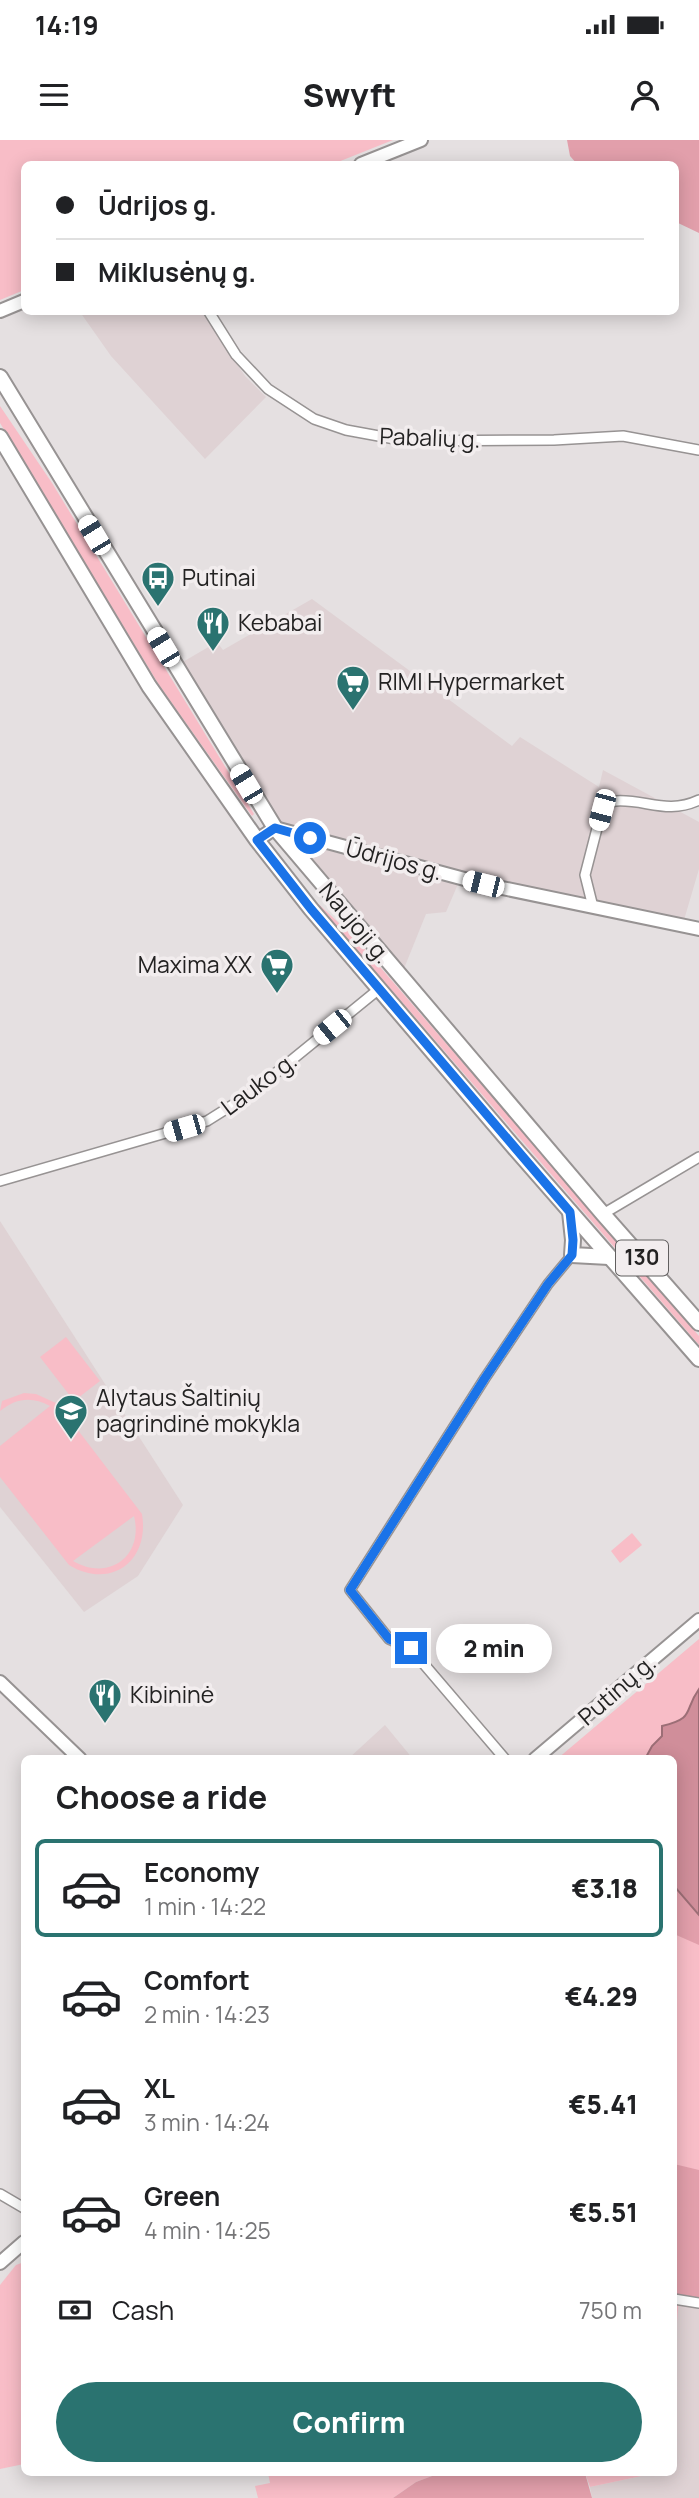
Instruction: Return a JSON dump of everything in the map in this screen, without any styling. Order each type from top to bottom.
[{"type":"main road","points":[[368,161],[421,140]]},
{"type":"main road","points":[[0,311],[21,302]]},
{"type":"main road","name":"Naujoji g.","points":[[0,377],[275,828],[699,1323]]},
{"type":"main road","name":"Naujoji g.","points":[[0,437],[149,686],[257,840],[379,989],[699,1359]]},
{"type":"main road","points":[[257,840],[275,828]]},
{"type":"main road","name":"Ūdrijos g.","points":[[275,828],[483,884],[699,929]]},
{"type":"main road","points":[[570,1212],[572,1255],[610,1257]]},
{"type":"main road","name":"Putinų g.","points":[[540,1755],[699,1620]]},
{"type":"main road","points":[[0,1682],[76,1755]]},
{"type":"main road","points":[[0,2263],[21,2245]]},
{"type":"main road","points":[[0,2275],[14,2252]]},
{"type":"street","name":"Pabalių g.","points":[[211,315],[236,355],[268,389],[314,419],[346,430],[406,440],[554,440],[623,436],[699,450]]},
{"type":"street","points":[[593,907],[586,865],[602,810],[607,804],[614,801],[664,807],[690,804],[699,800]]},
{"type":"street","name":"Lauko g.","points":[[0,1181],[207,1121],[250,1094],[379,989]]},
{"type":"street","points":[[603,1214],[699,1157]]},
{"type":"street","points":[[502,1755],[411,1648],[389,1639],[350,1590],[485,1378],[548,1284],[572,1255]]},
{"type":"street","points":[[0,2194],[21,2206]]},
{"type":"street","points":[[677,2299],[699,2303]]},
{"type":"shaded area","points":[[0,140],[393,140],[340,161],[21,161],[21,291],[0,300]]},
{"type":"shaded area","points":[[567,140],[699,140],[699,233],[679,223],[679,161],[574,161],[570,156]]},
{"type":"shaded area","points":[[82,315],[204,315],[245,376],[266,397],[205,459],[111,356]]},
{"type":"shaded area","points":[[0,406],[52,483],[254,814],[252,816],[159,685],[0,423]]},
{"type":"shaded area","points":[[312,599],[512,746],[520,737],[599,787],[603,770],[699,822],[699,869],[684,920],[462,874],[285,825],[280,821],[181,663],[217,642],[223,650]]},
{"type":"shaded area","points":[[307,845],[458,884],[446,912],[426,914],[403,971],[305,853]]},
{"type":"shaded area","points":[[312,898],[355,938],[699,1336],[699,1345]]},
{"type":"shaded area","name":"Alytaus Šaltinių pagrindinė mokykla","points":[[0,1221],[183,1505],[138,1576],[84,1612],[0,1507]]},
{"type":"shaded area","points":[[66,1337],[100,1381],[74,1401],[40,1357]]},
{"type":"shaded area","points":[[24,1393],[36,1394],[58,1404],[142,1514],[140,1546],[124,1567],[112,1573],[99,1574],[84,1572],[69,1565],[0,1477],[0,1446],[50,1406],[24,1400],[12,1403],[0,1411],[2,1401]],"holes":[[[134,1516],[136,1530],[129,1553],[111,1567],[86,1567],[73,1561]]]},
{"type":"shaded area","points":[[632,1533],[642,1545],[620,1563],[611,1551]]},
{"type":"shaded area","points":[[699,1639],[699,2300],[679,2298],[677,2322],[677,1755],[562,1755]]},
{"type":"shaded area","points":[[699,1689],[699,1915],[677,1889],[677,1755],[647,1755],[662,1736],[662,1726],[684,1717]]},
{"type":"shaded area","points":[[385,1725],[410,1755],[352,1755]]},
{"type":"shaded area","points":[[677,1889],[699,1915],[699,1945],[677,1935]]},
{"type":"shaded area","points":[[677,2165],[699,2170],[699,2300],[677,2296]]},
{"type":"shaded area","points":[[21,2263],[21,2465],[0,2469],[0,2285],[16,2265]]},
{"type":"shaded area","points":[[679,2297],[699,2300],[699,2498],[592,2498],[590,2487],[642,2476],[677,2476]]},
{"type":"shaded area","points":[[269,2476],[432,2476],[416,2482],[393,2498],[258,2498],[255,2486],[270,2483]]},
{"type":"shaded area","points":[[432,2476],[586,2476],[592,2498],[393,2498],[416,2482]]},
{"type":"shaded area","points":[[586,2476],[642,2476],[590,2487]]},
{"type":"place","name":"Putinai","points":[[158,608]]},
{"type":"place","name":"Kebabai","points":[[213,653]]},
{"type":"place","name":"RIMI Hypermarket","points":[[353,712]]},
{"type":"place","name":"Maxima XX","points":[[277,995]]},
{"type":"place","name":"Alytaus Šaltinių pagrindinė mokykla","points":[[71,1441]]},
{"type":"place","name":"Kibininė","points":[[105,1725]]},
{"type":"route","points":[[310,838],[275,828],[257,840],[311,909],[570,1212],[572,1255],[548,1284],[485,1378],[350,1590],[389,1639],[411,1648]]}]
